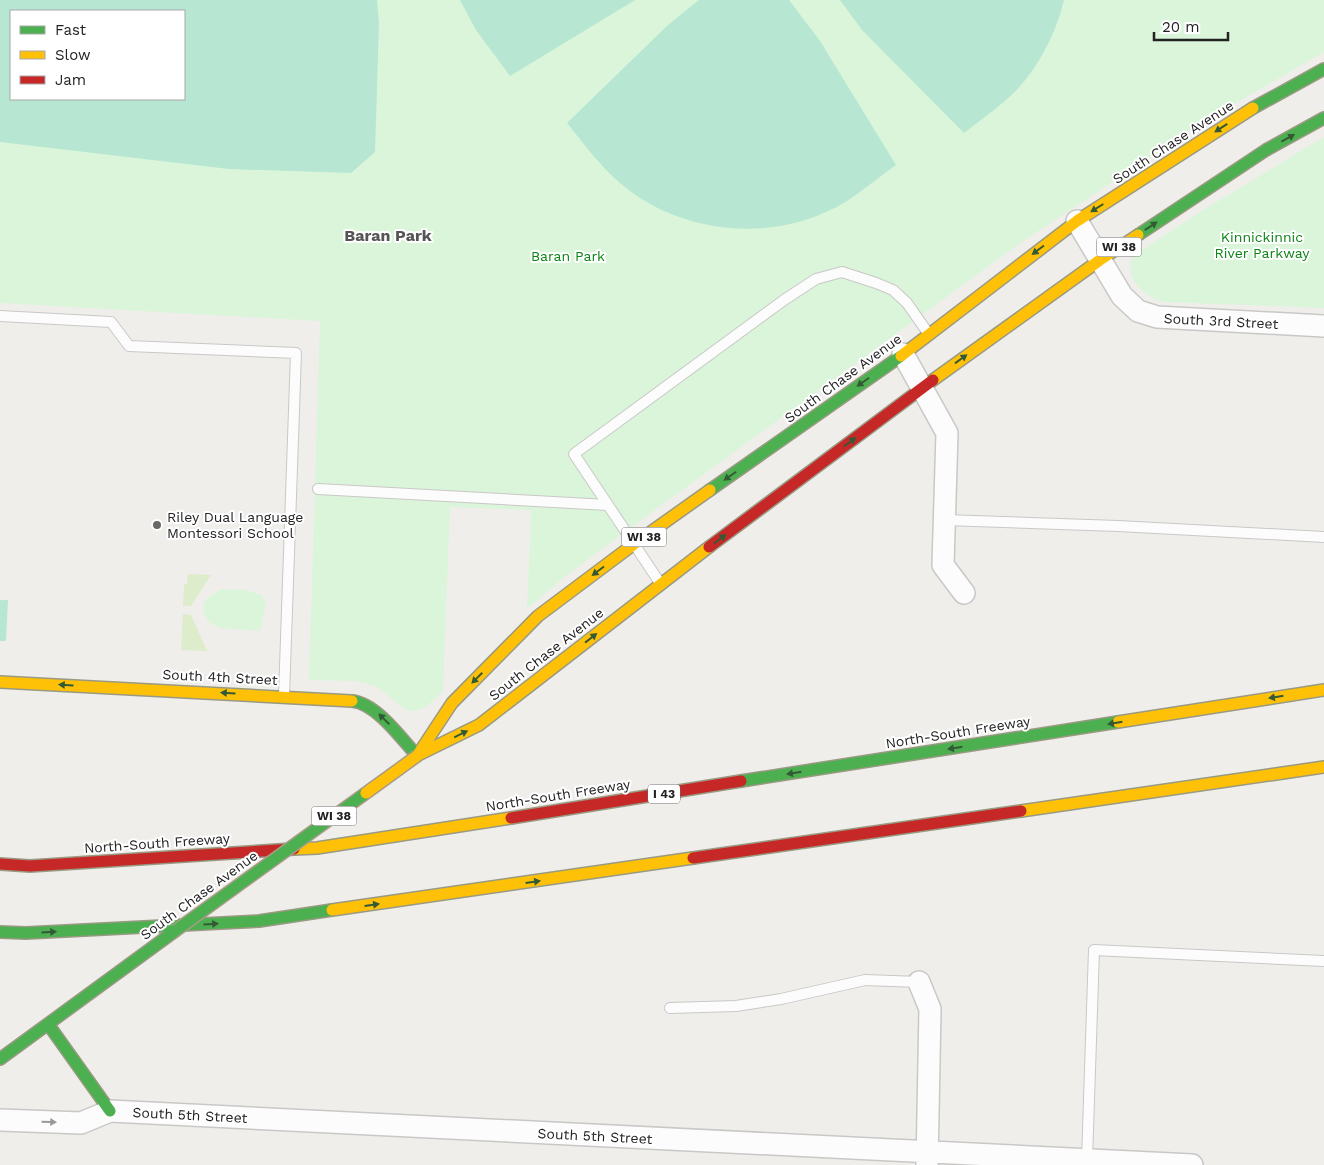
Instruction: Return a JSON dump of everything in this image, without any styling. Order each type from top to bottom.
[{"type":"main road","name":"South Chase Avenue","points":[[417,756],[452,703],[538,616],[634,544],[902,354],[1077,221],[1248,111],[1324,68]]},
{"type":"main road","name":"South Chase Avenue","points":[[0,1059],[417,756],[479,725],[660,584],[922,388],[1100,260],[1266,150],[1324,118]]},
{"type":"main road","name":"South 4th Street","points":[[0,682],[356,701],[372,708],[384,718],[417,756]]},
{"type":"main road","name":"North-South Freeway","points":[[0,864],[30,866],[317,848],[1324,690]]},
{"type":"main road","points":[[0,932],[26,933],[259,921],[1324,767]]},
{"type":"main road","points":[[48,1024],[110,1111]]},
{"type":"street","name":"South 3rd Street","points":[[1077,221],[1122,296],[1138,311],[1157,317],[1324,326]]},
{"type":"street","points":[[902,354],[947,433],[943,565],[964,593]]},
{"type":"street","points":[[919,982],[930,1009],[927,1158]]},
{"type":"street","name":"South 5th Street","points":[[0,1120],[82,1123],[110,1111],[927,1158],[1087,1160],[1192,1165]]},
{"type":"lane","points":[[660,584],[574,454],[784,300],[816,279],[842,272],[893,290],[907,304],[928,334]]},
{"type":"lane","points":[[0,316],[112,322],[129,346],[296,353],[284,696]]},
{"type":"lane","points":[[318,489],[608,505]]},
{"type":"lane","points":[[944,520],[1118,526],[1324,537]]},
{"type":"lane","points":[[1087,1160],[1094,950],[1324,961]]},
{"type":"lane","points":[[670,1008],[736,1006],[782,999],[865,980],[919,982]]},
{"type":"green space","name":"Baran Park","points":[[0,0],[1324,0],[1324,52],[1202,123],[1023,241],[614,540],[562,579],[527,609],[531,510],[450,507],[443,691],[426,707],[413,711],[405,709],[376,686],[355,681],[309,680],[320,321],[0,303]]},
{"type":"green space","points":[[0,0],[377,0],[379,23],[375,152],[351,173],[229,169],[0,142]]},
{"type":"green space","points":[[460,0],[635,0],[510,76],[476,30]]},
{"type":"green space","points":[[699,0],[789,0],[820,41],[896,165],[847,201],[820,215],[791,224],[761,228],[731,228],[701,223],[672,214],[645,201],[620,183],[599,162],[567,123],[668,25]]},
{"type":"green space","points":[[840,0],[1064,0],[1049,42],[1039,61],[1020,87],[964,133],[862,30]]},
{"type":"green space","name":"Kinnickinnic River Parkway","points":[[1324,137],[1324,308],[1162,302],[1148,295],[1137,285],[1131,272],[1133,256],[1195,215]]},
{"type":"green space","points":[[188,574],[211,575],[191,606],[183,606],[184,584],[187,584]]},
{"type":"green space","points":[[221,589],[245,590],[262,595],[266,605],[260,631],[221,628],[210,623],[203,612],[205,600]]},
{"type":"green space","points":[[0,600],[8,600],[6,641],[0,641]]},
{"type":"green space","points":[[183,614],[191,615],[207,651],[181,650]]},
{"type":"traffic: fast","points":[[1253,108],[1324,69]]},
{"type":"traffic: fast","points":[[1138,235],[1266,150],[1324,118]]},
{"type":"traffic: fast","points":[[710,490],[901,356]]},
{"type":"traffic: fast","points":[[352,701],[361,703],[379,715],[417,756]]},
{"type":"traffic: fast","points":[[741,781],[1118,722]]},
{"type":"traffic: fast","points":[[175,931],[366,793]]},
{"type":"traffic: fast","points":[[0,932],[26,933],[259,921],[332,910]]},
{"type":"traffic: fast","points":[[0,1059],[175,931]]},
{"type":"traffic: fast","points":[[48,1024],[110,1111]]},
{"type":"traffic: slow","points":[[901,356],[1077,221],[1253,108]]},
{"type":"traffic: slow","points":[[933,380],[1100,260],[1138,235]]},
{"type":"traffic: slow","points":[[417,756],[452,703],[538,616],[710,490]]},
{"type":"traffic: slow","points":[[418,755],[479,725],[709,547]]},
{"type":"traffic: slow","points":[[0,682],[352,701]]},
{"type":"traffic: slow","points":[[1118,722],[1324,690]]},
{"type":"traffic: slow","points":[[366,793],[417,756]]},
{"type":"traffic: slow","points":[[1021,811],[1324,767]]},
{"type":"traffic: slow","points":[[294,849],[317,848],[511,818]]},
{"type":"traffic: slow","points":[[332,910],[693,858]]},
{"type":"traffic: jam","points":[[709,547],[933,380]]},
{"type":"traffic: jam","points":[[511,818],[741,781]]},
{"type":"traffic: jam","points":[[693,858],[1021,811]]},
{"type":"traffic: jam","points":[[0,864],[30,866],[294,849]]},
{"type":"place","name":"Riley Dual Language Montessori School","points":[[157,525]]},
{"type":"district","name":"Baran Park","points":[[388,235]]}]
